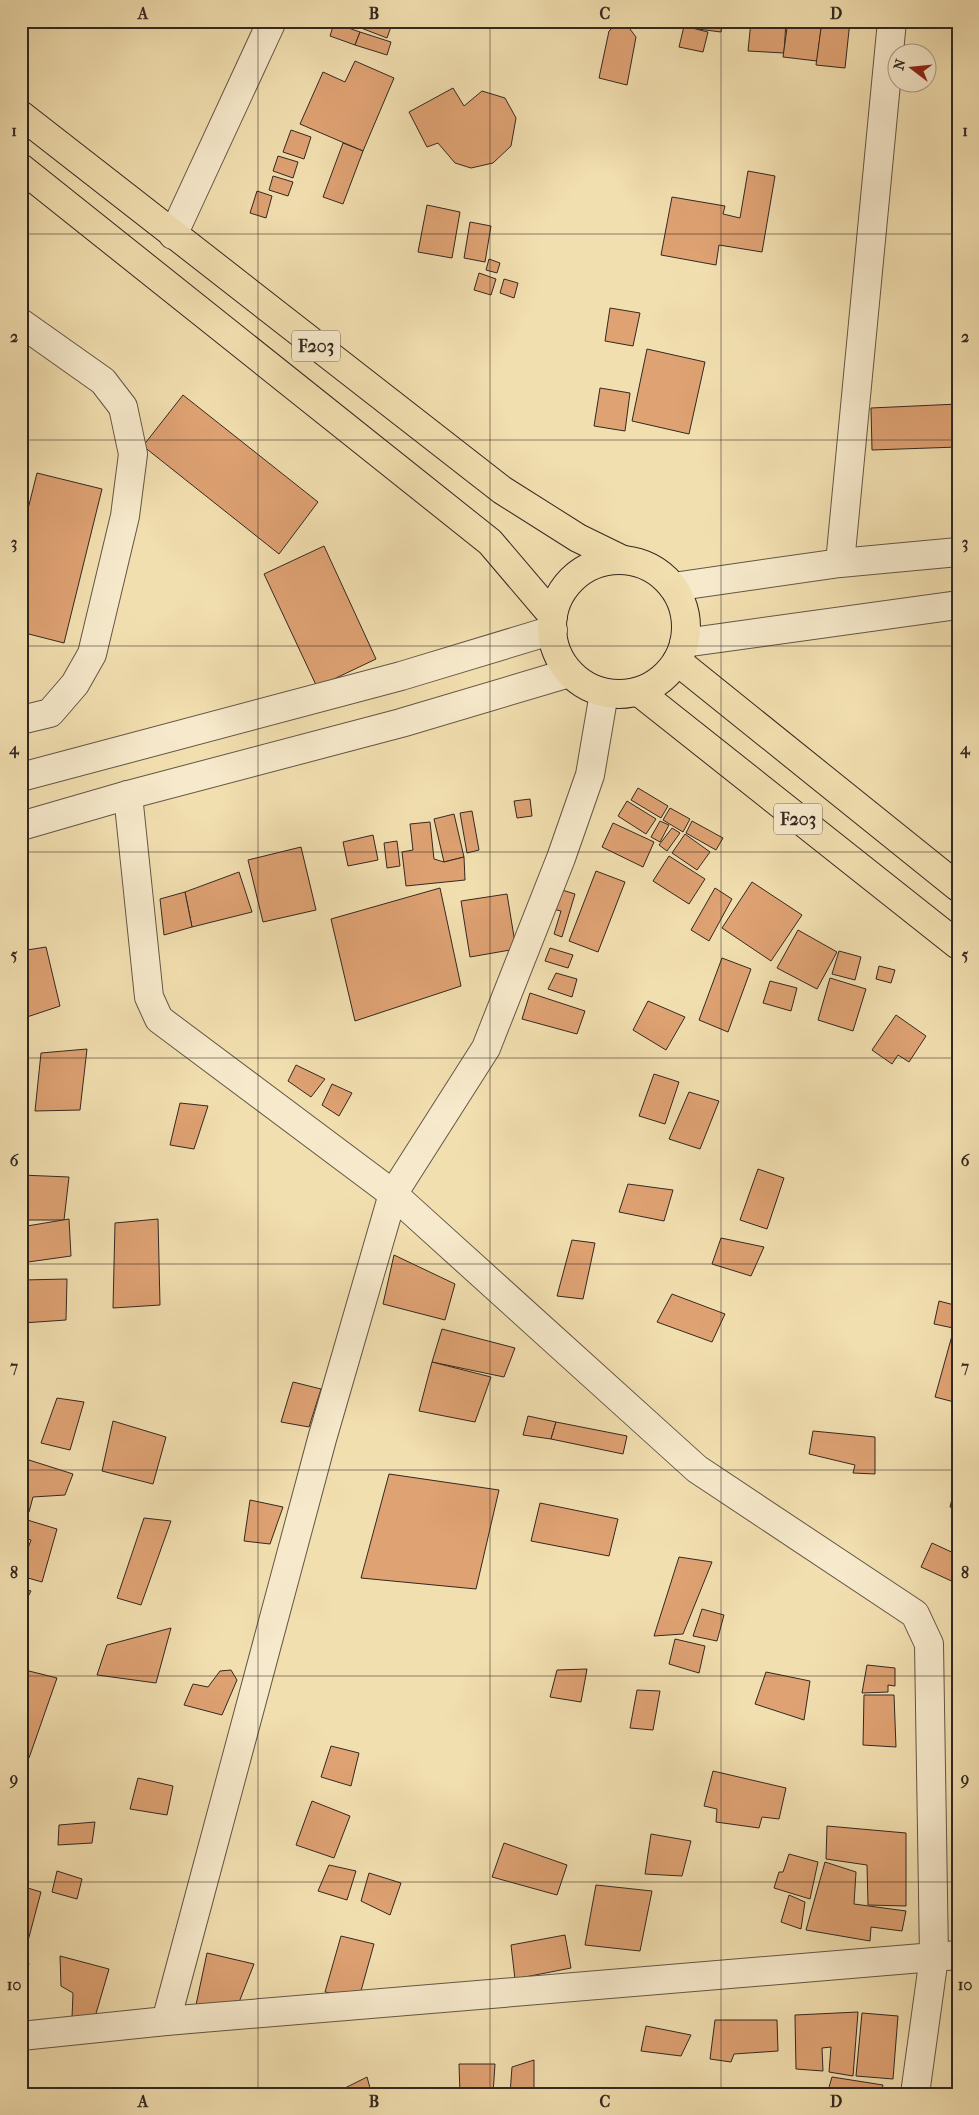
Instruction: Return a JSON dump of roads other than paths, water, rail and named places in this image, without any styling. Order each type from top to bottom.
[{"type":"main road","name":"F203","points":[[21,115],[502,490],[578,538],[623,560]]},
{"type":"main road","name":"F203","points":[[21,168],[490,542],[553,623]]},
{"type":"main road","points":[[623,560],[642,564],[659,573],[672,587],[682,604],[686,623],[681,652],[668,674],[654,685],[639,692],[604,693],[585,686],[570,673],[557,653],[553,623],[559,597],[571,582],[586,569],[604,562],[623,560]]},
{"type":"main road","name":"F203","points":[[681,652],[958,887]]},
{"type":"main road","name":"F203","points":[[639,692],[958,946]]},
{"type":"street","points":[[173,235],[272,21]]},
{"type":"street","points":[[840,563],[892,21]]},
{"type":"street","points":[[21,323],[103,381],[123,408],[133,454],[125,516],[92,654],[75,684],[50,713],[21,720]]},
{"type":"street","points":[[672,587],[840,563],[958,552]]},
{"type":"street","points":[[681,652],[958,605]]},
{"type":"street","points":[[21,777],[401,676],[553,623]]},
{"type":"street","points":[[21,826],[128,795],[401,723],[570,673]]},
{"type":"street","points":[[166,2021],[322,1439],[393,1194],[486,1048],[562,858],[590,775],[604,693]]},
{"type":"street","points":[[128,795],[149,997],[159,1019],[393,1194],[698,1469],[915,1614],[929,1644],[946,1956],[915,2094]]},
{"type":"street","points":[[21,2036],[166,2021],[946,1956]]}]
